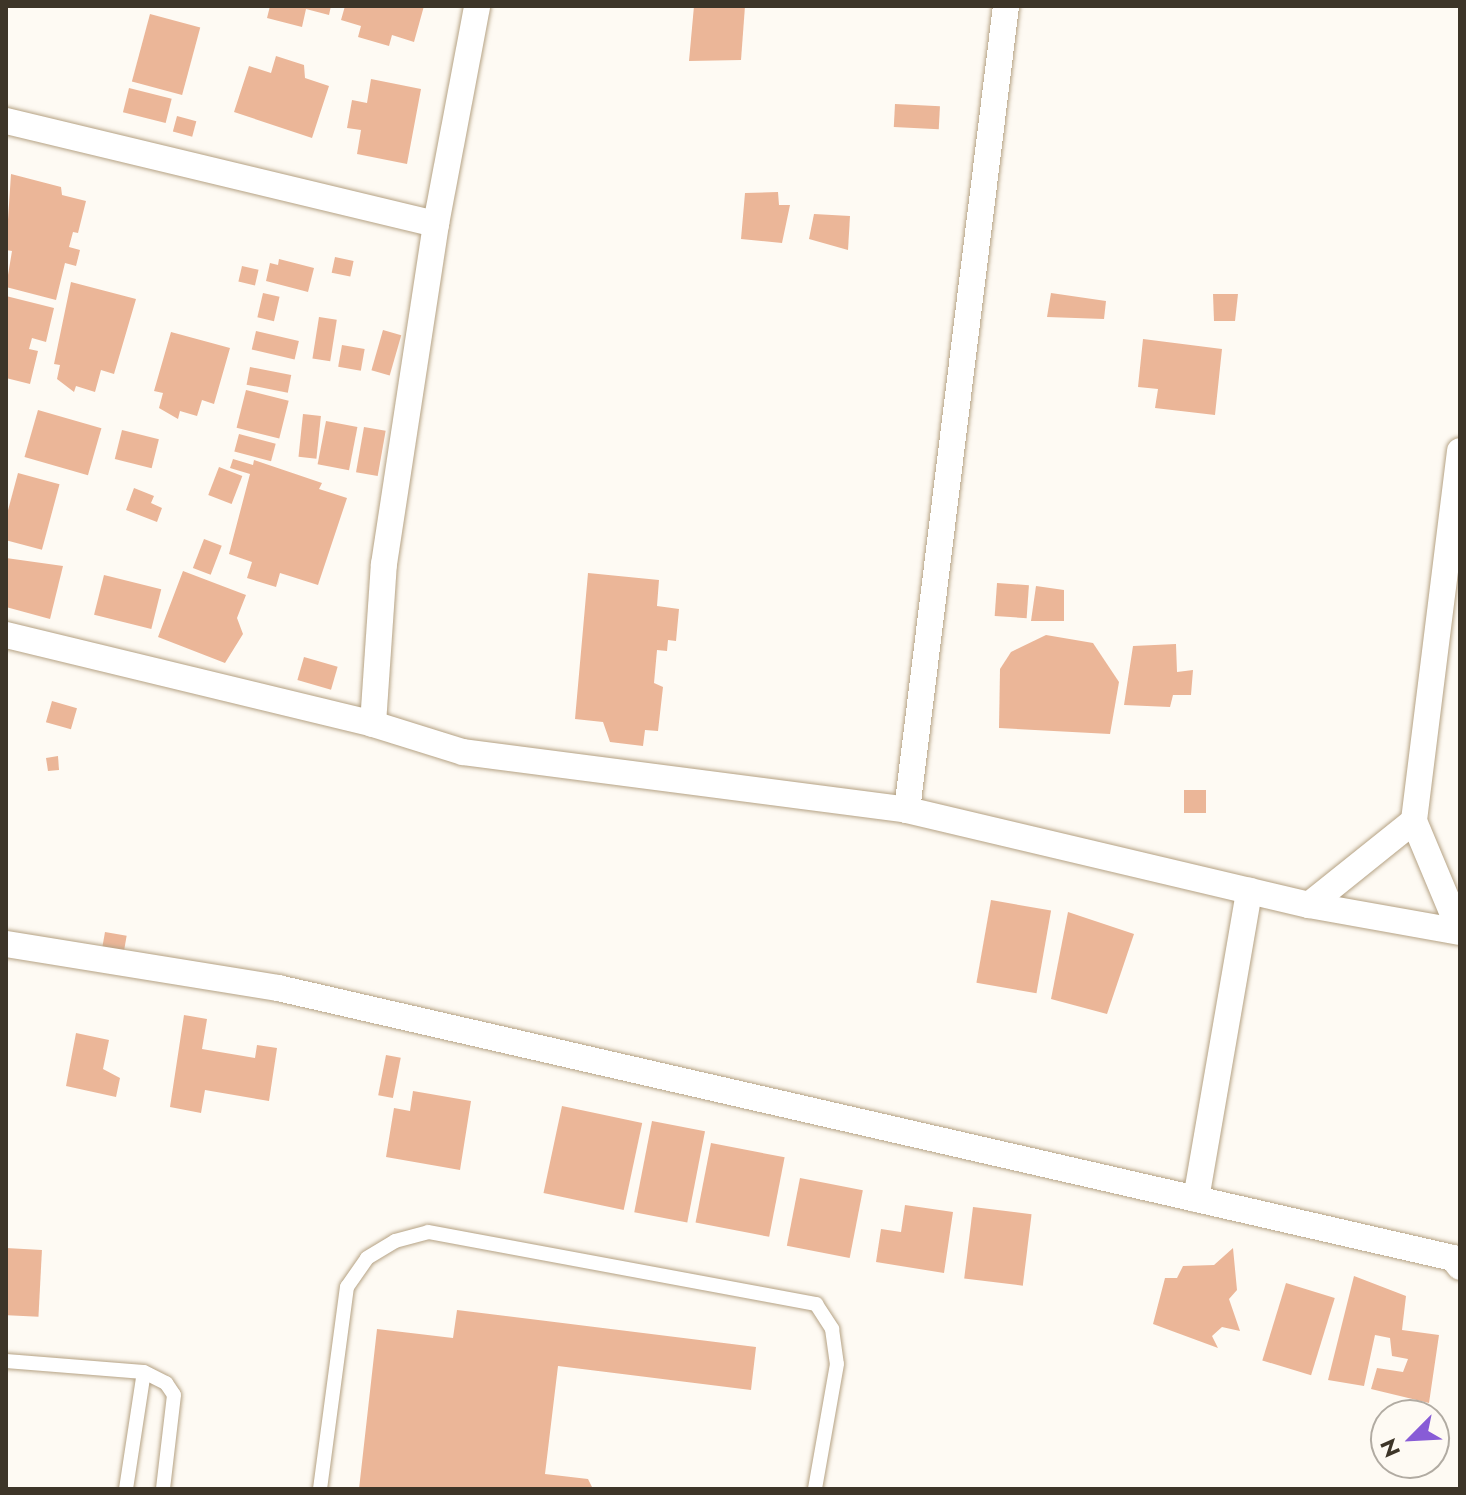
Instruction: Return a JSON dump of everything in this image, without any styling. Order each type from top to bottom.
[{"type":"street","points":[[373,724],[384,564],[436,224],[477,6]]},
{"type":"street","points":[[907,810],[1006,6]]},
{"type":"street","points":[[6,121],[436,224]]},
{"type":"street","points":[[1460,451],[1414,821],[1460,932]]},
{"type":"street","points":[[6,635],[373,724],[463,752],[907,810],[1309,905],[1460,932]]},
{"type":"street","points":[[1309,905],[1414,821]]},
{"type":"street","points":[[1196,1199],[1249,891]]},
{"type":"street","points":[[6,944],[278,988],[1453,1258],[1460,1267]]},
{"type":"lane","points":[[320,1489],[347,1287],[367,1258],[395,1241],[428,1232],[816,1304],[832,1329],[837,1364],[815,1489]]},
{"type":"lane","points":[[6,1361],[144,1372],[166,1383],[174,1395],[163,1489]]},
{"type":"lane","points":[[126,1489],[144,1372]]},
{"type":"building","points":[[270,6],[331,6],[329,15],[306,9],[302,27],[267,18]]},
{"type":"building","points":[[345,6],[424,6],[414,42],[392,35],[389,46],[358,37],[361,26],[341,20]]},
{"type":"building","points":[[694,6],[745,6],[741,60],[689,61]]},
{"type":"building","points":[[150,14],[200,27],[182,95],[132,82]]},
{"type":"building","points":[[276,56],[304,65],[305,78],[329,86],[312,138],[234,112],[249,66],[271,73]]},
{"type":"building","points":[[371,79],[421,89],[407,164],[357,154],[361,130],[347,128],[352,100],[367,103]]},
{"type":"building","points":[[129,88],[172,99],[166,123],[123,112]]},
{"type":"building","points":[[895,104],[940,106],[939,129],[894,127]]},
{"type":"building","points":[[177,116],[196,121],[192,137],[173,131]]},
{"type":"building","points":[[11,174],[61,187],[62,195],[86,201],[78,233],[73,232],[69,247],[80,250],[76,266],[65,263],[56,300],[6,287],[12,251],[6,250]]},
{"type":"building","points":[[778,192],[779,205],[790,205],[782,243],[741,239],[745,193]]},
{"type":"building","points":[[814,214],[850,216],[848,250],[809,239]]},
{"type":"building","points":[[335,257],[354,261],[350,277],[332,273]]},
{"type":"building","points":[[279,259],[314,268],[308,292],[266,281],[270,263],[278,265]]},
{"type":"building","points":[[242,266],[259,270],[255,285],[238,282]]},
{"type":"building","points":[[71,282],[136,299],[114,374],[101,370],[95,392],[76,386],[74,392],[57,379],[60,365],[54,364]]},
{"type":"building","points":[[263,293],[280,297],[274,321],[257,317]]},
{"type":"building","points":[[1051,293],[1106,301],[1104,319],[1047,317]]},
{"type":"building","points":[[1213,294],[1238,294],[1235,321],[1214,321]]},
{"type":"building","points":[[6,296],[54,308],[46,342],[32,338],[29,349],[38,351],[30,384],[6,378]]},
{"type":"building","points":[[319,317],[337,320],[330,361],[312,358]]},
{"type":"building","points":[[383,330],[401,335],[390,376],[371,370]]},
{"type":"building","points":[[256,331],[299,341],[295,359],[252,350]]},
{"type":"building","points":[[171,332],[230,348],[214,404],[202,400],[197,416],[180,411],[178,419],[159,408],[163,393],[154,391]]},
{"type":"building","points":[[1143,339],[1222,349],[1215,415],[1155,408],[1158,389],[1138,387]]},
{"type":"building","points":[[342,345],[365,349],[361,371],[338,367]]},
{"type":"building","points":[[250,367],[291,375],[288,393],[247,385]]},
{"type":"building","points":[[246,390],[289,401],[279,438],[237,428]]},
{"type":"building","points":[[38,410],[101,428],[88,475],[24,457]]},
{"type":"building","points":[[303,414],[321,416],[316,459],[299,457]]},
{"type":"building","points":[[326,421],[357,427],[349,470],[318,464]]},
{"type":"building","points":[[364,427],[386,431],[378,476],[356,472]]},
{"type":"building","points":[[122,430],[159,439],[152,468],[115,459]]},
{"type":"building","points":[[239,434],[276,444],[271,461],[234,451]]},
{"type":"building","points":[[233,459],[253,465],[254,460],[322,483],[319,489],[347,498],[318,585],[280,573],[276,587],[247,578],[252,562],[229,554],[250,474],[230,468]]},
{"type":"building","points":[[219,467],[242,476],[232,504],[208,495]]},
{"type":"building","points":[[18,473],[60,484],[42,550],[6,540],[6,518]]},
{"type":"building","points":[[134,488],[154,496],[151,503],[162,508],[157,522],[126,510]]},
{"type":"building","points":[[204,539],[222,546],[211,575],[193,568]]},
{"type":"building","points":[[6,558],[63,566],[50,619],[6,607]]},
{"type":"building","points":[[183,571],[246,595],[237,618],[243,634],[225,663],[158,637]]},
{"type":"building","points":[[588,573],[659,580],[657,606],[679,609],[676,641],[668,640],[667,651],[657,650],[654,683],[663,687],[658,731],[645,730],[643,746],[610,742],[603,722],[575,719]]},
{"type":"building","points":[[104,575],[161,589],[151,629],[94,615]]},
{"type":"building","points":[[997,583],[1029,585],[1027,618],[995,616]]},
{"type":"building","points":[[1036,586],[1064,590],[1064,621],[1031,621]]},
{"type":"building","points":[[1046,635],[1093,643],[1119,682],[1110,734],[999,728],[1000,669],[1011,652]]},
{"type":"building","points":[[1176,644],[1177,672],[1193,670],[1191,695],[1173,695],[1170,707],[1124,705],[1133,646]]},
{"type":"building","points":[[304,657],[338,667],[331,690],[297,680]]},
{"type":"building","points":[[52,701],[77,708],[71,729],[46,722]]},
{"type":"building","points":[[58,756],[59,770],[48,771],[46,758]]},
{"type":"building","points":[[1184,790],[1206,790],[1206,813],[1184,813]]},
{"type":"building","points":[[991,900],[1051,911],[1036,993],[976,983]]},
{"type":"building","points":[[1068,912],[1134,934],[1107,1014],[1051,999]]},
{"type":"building","points":[[105,932],[127,936],[124,953],[102,949]]},
{"type":"building","points":[[184,1015],[207,1019],[202,1049],[255,1058],[257,1045],[277,1048],[269,1101],[205,1090],[201,1113],[170,1107]]},
{"type":"building","points":[[76,1033],[109,1040],[103,1069],[120,1078],[116,1097],[66,1086]]},
{"type":"building","points":[[386,1055],[401,1058],[393,1098],[378,1095]]},
{"type":"building","points":[[413,1091],[471,1101],[460,1170],[386,1157],[394,1108],[410,1111]]},
{"type":"building","points":[[562,1106],[642,1123],[624,1210],[543,1193]]},
{"type":"building","points":[[652,1121],[705,1131],[687,1223],[634,1212]]},
{"type":"building","points":[[711,1143],[785,1157],[769,1237],[696,1223]]},
{"type":"building","points":[[800,1178],[863,1190],[850,1258],[787,1246]]},
{"type":"building","points":[[905,1205],[953,1212],[944,1273],[876,1262],[881,1229],[901,1232]]},
{"type":"building","points":[[973,1207],[1032,1214],[1023,1286],[964,1278]]},
{"type":"building","points":[[6,1248],[42,1250],[38,1317],[6,1315]]},
{"type":"building","points":[[1233,1248],[1237,1290],[1229,1299],[1240,1331],[1222,1327],[1212,1336],[1218,1348],[1153,1324],[1165,1278],[1177,1278],[1183,1266],[1214,1265]]},
{"type":"building","points":[[1354,1276],[1406,1296],[1402,1330],[1439,1335],[1430,1399],[1412,1399],[1371,1389],[1377,1368],[1403,1372],[1408,1359],[1392,1356],[1390,1338],[1375,1335],[1364,1386],[1328,1380]]},
{"type":"building","points":[[1286,1283],[1335,1298],[1311,1375],[1262,1360]]},
{"type":"building","points":[[457,1310],[756,1347],[751,1390],[558,1366],[545,1474],[588,1479],[593,1489],[359,1489],[377,1329],[453,1338]]}]
